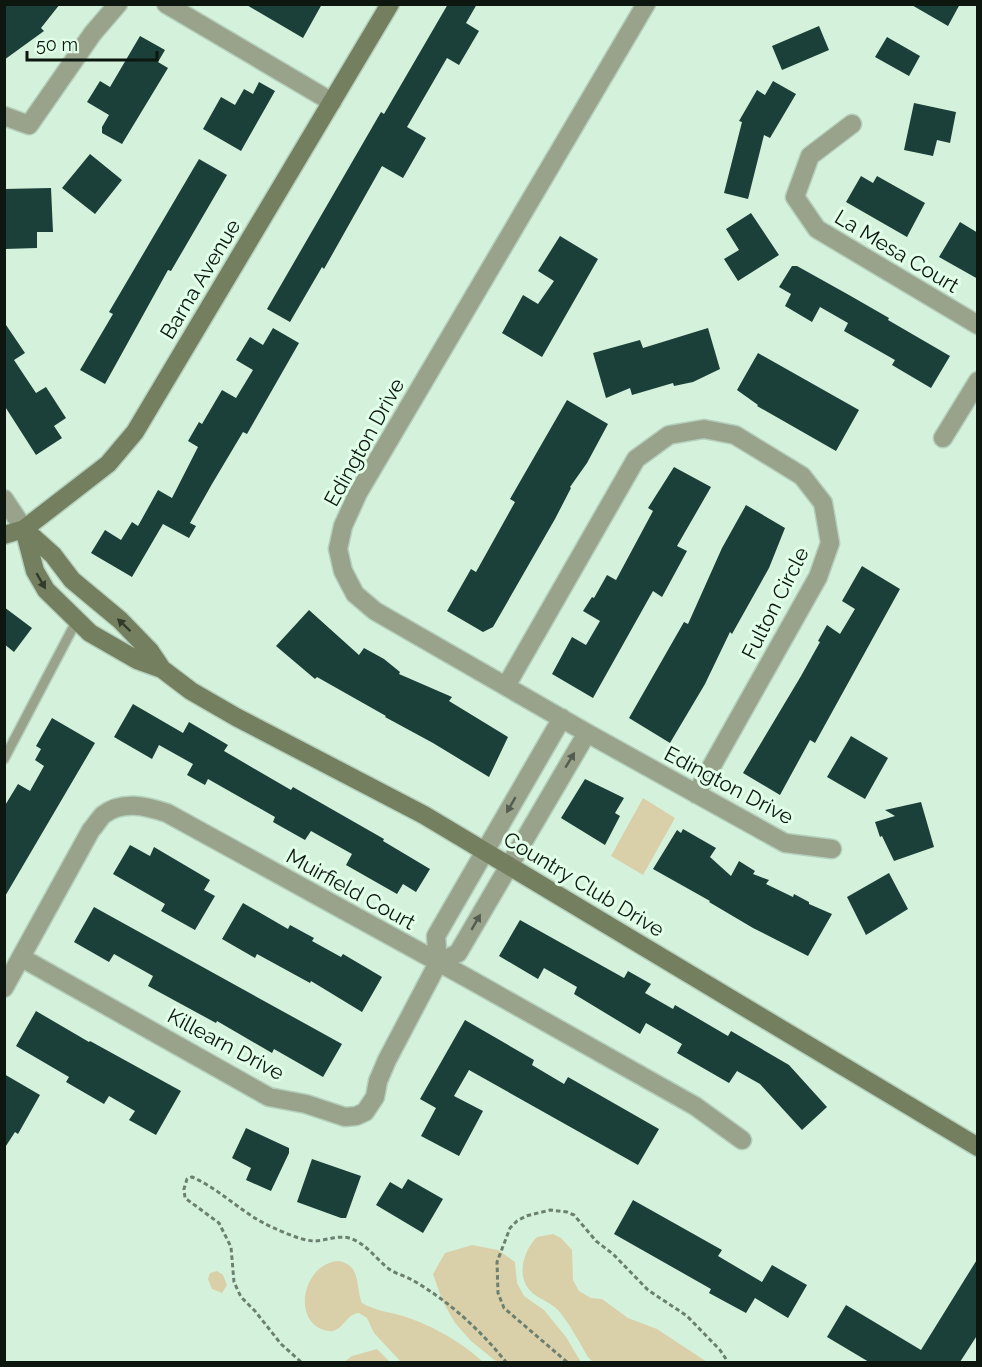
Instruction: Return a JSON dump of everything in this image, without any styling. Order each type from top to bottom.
[{"type":"street","points":[[4,116],[29,125],[93,33],[118,4]]},
{"type":"street","points":[[166,4],[332,102]]},
{"type":"street","name":"Barna Avenue","points":[[4,535],[24,529],[108,464],[135,432],[390,4]]},
{"type":"street","name":"Edington Drive","points":[[646,4],[358,493],[343,526],[338,549],[343,571],[355,594],[375,610],[587,733],[786,843],[832,849]]},
{"type":"street","name":"La Mesa Court","points":[[852,124],[810,156],[795,197],[817,229],[978,326]]},
{"type":"street","points":[[943,438],[978,381]]},
{"type":"street","name":"Fulton Circle","points":[[506,686],[636,459],[669,435],[704,429],[735,435],[802,476],[824,503],[830,543],[818,577],[696,794]]},
{"type":"street","name":"Country Club Drive","points":[[4,499],[24,529],[53,555],[72,580],[120,620],[162,669],[192,691],[236,717],[424,815],[481,858],[509,865],[978,1147]]},
{"type":"street","name":"Country Club Drive","points":[[24,529],[35,571],[46,590],[90,633],[137,660],[162,669]]},
{"type":"street","name":"Killearn Drive","points":[[22,958],[269,1097],[306,1104],[327,1113],[345,1117],[365,1112],[375,1098],[378,1081],[387,1060],[438,963],[436,936],[561,718]]},
{"type":"street","name":"Killearn Drive","points":[[438,963],[458,953],[587,733]]},
{"type":"street","points":[[532,770],[556,784]]},
{"type":"street","name":"Muirfield Court","points":[[4,988],[103,815],[123,806],[146,805],[167,813],[695,1106],[742,1140]]},
{"type":"lane","points":[[4,759],[77,620]]},
{"type":"path","points":[[301,1362],[281,1344],[241,1297],[234,1282],[228,1239],[215,1218],[185,1198],[187,1179],[192,1177],[215,1188],[237,1208],[272,1227],[312,1241],[338,1237],[357,1242],[370,1250],[391,1270],[412,1280],[469,1321],[506,1362]]},
{"type":"path","points":[[567,1362],[504,1308],[498,1293],[497,1262],[510,1228],[526,1216],[550,1210],[573,1215],[596,1241],[613,1254],[648,1290],[687,1316],[720,1350],[728,1362]]},
{"type":"shaded area","points":[[643,798],[675,818],[643,875],[611,856]]},
{"type":"shaded area","points":[[553,1234],[561,1238],[572,1250],[573,1280],[579,1291],[591,1298],[602,1299],[628,1318],[657,1329],[707,1362],[593,1362],[558,1310],[535,1295],[524,1282],[523,1266],[532,1243],[537,1237]]},
{"type":"shaded area","points":[[472,1245],[498,1250],[515,1262],[517,1283],[524,1296],[544,1310],[566,1337],[581,1362],[498,1362],[471,1341],[455,1323],[442,1300],[433,1274],[445,1253]]},
{"type":"shaded area","points":[[339,1261],[351,1267],[355,1272],[362,1303],[437,1330],[483,1362],[401,1362],[374,1333],[367,1318],[359,1313],[354,1314],[333,1331],[316,1326],[309,1318],[305,1307],[305,1295],[309,1282],[326,1264]]},
{"type":"shaded area","points":[[217,1271],[223,1275],[227,1285],[222,1293],[212,1289],[208,1279],[210,1273]]},
{"type":"shaded area","points":[[377,1349],[390,1362],[344,1362],[352,1356]]},
{"type":"building","points":[[4,4],[60,4],[41,28],[44,31],[4,60]]},
{"type":"building","points":[[245,4],[322,4],[303,38]]},
{"type":"building","points":[[448,4],[477,4],[466,23],[479,31],[459,65],[447,58],[407,127],[426,138],[403,178],[382,166],[324,269],[322,267],[290,322],[267,309],[381,112],[384,114]]},
{"type":"building","points":[[910,4],[960,4],[948,26]]},
{"type":"building","points":[[819,26],[829,50],[782,70],[772,46]]},
{"type":"building","points":[[140,36],[165,50],[158,62],[168,68],[122,144],[102,133],[102,127],[109,115],[87,102],[100,81],[110,87]]},
{"type":"building","points":[[887,37],[920,56],[909,76],[875,57]]},
{"type":"building","points":[[773,81],[796,94],[770,138],[764,135],[748,199],[724,193],[742,122],[739,121],[757,90],[765,95]]},
{"type":"building","points":[[259,82],[275,91],[241,151],[203,129],[221,97],[235,105],[244,89],[253,94]]},
{"type":"building","points":[[914,103],[956,112],[950,143],[937,140],[933,156],[904,150]]},
{"type":"building","points":[[90,154],[122,180],[95,214],[62,188]]},
{"type":"building","points":[[199,159],[227,175],[171,271],[168,270],[105,384],[80,370],[113,314],[109,312]]},
{"type":"building","points":[[861,176],[873,183],[877,176],[925,203],[907,237],[846,202]]},
{"type":"building","points":[[51,188],[53,232],[37,232],[37,248],[5,249],[4,189]]},
{"type":"building","points":[[751,213],[779,255],[738,281],[724,259],[739,250],[726,229]]},
{"type":"building","points":[[960,222],[978,233],[978,279],[939,257]]},
{"type":"building","points":[[560,236],[598,259],[542,357],[502,333],[523,295],[538,304],[554,281],[538,271]]},
{"type":"building","points":[[792,266],[797,266],[849,295],[950,356],[931,388],[892,365],[895,360],[844,331],[848,323],[820,307],[812,322],[785,306],[791,294],[779,287]]},
{"type":"building","points":[[4,322],[25,353],[14,360],[36,393],[46,387],[66,418],[54,426],[62,438],[36,455],[4,405]]},
{"type":"building","points":[[273,328],[299,343],[247,434],[243,432],[190,523],[196,526],[189,538],[163,524],[132,577],[91,553],[105,530],[121,540],[132,522],[138,526],[158,490],[172,498],[198,447],[188,441],[199,422],[202,424],[222,390],[236,398],[253,370],[236,360],[250,337],[263,345]]},
{"type":"building","points":[[708,328],[720,369],[693,382],[674,386],[673,383],[632,395],[630,388],[606,398],[593,353],[640,340],[643,348]]},
{"type":"building","points":[[758,353],[859,410],[836,451],[757,406],[737,390]]},
{"type":"building","points":[[567,400],[608,424],[587,463],[570,487],[555,519],[493,627],[483,632],[447,611],[471,569],[476,572],[515,502],[510,499]]},
{"type":"building","points":[[674,467],[711,487],[677,546],[687,551],[662,597],[653,591],[593,698],[552,674],[572,637],[586,645],[600,621],[583,611],[592,597],[594,598],[607,575],[616,580],[653,511],[648,508]]},
{"type":"building","points":[[746,505],[785,528],[769,568],[732,634],[730,632],[705,684],[670,743],[629,718],[684,622],[688,624],[722,548]]},
{"type":"building","points":[[862,566],[900,589],[815,743],[810,740],[780,795],[743,773],[801,676],[827,625],[840,634],[855,609],[842,601]]},
{"type":"building","points":[[4,607],[32,628],[14,652],[4,644]]},
{"type":"building","points":[[309,610],[359,655],[364,648],[384,659],[400,672],[399,674],[452,697],[449,701],[508,737],[489,777],[317,677],[315,679],[276,646]]},
{"type":"building","points":[[133,704],[183,733],[189,722],[228,745],[224,751],[291,790],[293,787],[384,839],[383,841],[430,869],[416,892],[403,884],[397,894],[346,865],[352,854],[311,831],[305,840],[273,822],[275,817],[208,779],[205,785],[187,775],[193,764],[159,745],[152,759],[114,737]]},
{"type":"building","points":[[52,718],[95,743],[4,898],[4,807],[18,784],[30,791],[44,766],[35,760],[41,749],[36,746]]},
{"type":"building","points":[[851,736],[888,758],[865,799],[827,777]]},
{"type":"building","points":[[585,779],[624,798],[615,813],[620,816],[605,845],[561,818]]},
{"type":"building","points":[[921,802],[934,847],[894,861],[882,836],[880,837],[875,822],[895,816],[885,810]]},
{"type":"building","points":[[683,829],[716,848],[710,857],[731,876],[739,861],[755,871],[753,874],[769,880],[766,884],[793,897],[794,894],[809,904],[832,914],[808,956],[753,928],[653,869],[677,830],[681,833]]},
{"type":"building","points":[[130,845],[150,856],[154,847],[210,880],[204,890],[215,896],[195,930],[161,911],[165,904],[113,874]]},
{"type":"building","points":[[889,873],[908,909],[866,935],[847,897]]},
{"type":"building","points":[[243,903],[288,929],[290,925],[314,938],[312,941],[341,957],[343,954],[382,977],[362,1012],[311,981],[310,983],[257,954],[255,958],[222,939]]},
{"type":"building","points":[[94,907],[342,1044],[323,1077],[274,1049],[272,1053],[217,1021],[216,1023],[148,986],[153,976],[114,954],[109,962],[74,942]]},
{"type":"building","points":[[520,920],[624,978],[628,971],[651,984],[645,993],[673,1009],[675,1005],[728,1036],[731,1031],[789,1065],[827,1107],[802,1130],[760,1084],[737,1071],[729,1083],[677,1053],[682,1044],[646,1023],[640,1034],[574,994],[577,987],[544,968],[538,979],[499,956]]},
{"type":"building","points":[[36,1011],[181,1091],[156,1135],[129,1120],[135,1111],[109,1096],[104,1104],[66,1082],[69,1077],[16,1046]]},
{"type":"building","points":[[465,1020],[534,1060],[532,1065],[564,1084],[568,1077],[659,1129],[638,1165],[469,1070],[454,1096],[483,1111],[459,1156],[421,1136],[436,1108],[420,1099]]},
{"type":"building","points":[[4,1074],[40,1095],[18,1134],[15,1132],[4,1149]]},
{"type":"building","points":[[246,1128],[289,1148],[289,1153],[271,1191],[246,1180],[251,1168],[232,1158]]},
{"type":"building","points":[[312,1159],[361,1176],[346,1218],[297,1202]]},
{"type":"building","points":[[408,1179],[443,1199],[423,1233],[376,1205],[390,1182],[402,1189]]},
{"type":"building","points":[[633,1200],[722,1250],[718,1256],[762,1282],[772,1265],[807,1285],[788,1318],[755,1298],[746,1313],[709,1293],[711,1289],[614,1234]]},
{"type":"building","points":[[978,1258],[978,1334],[960,1362],[869,1362],[827,1337],[846,1305],[921,1350]]}]
